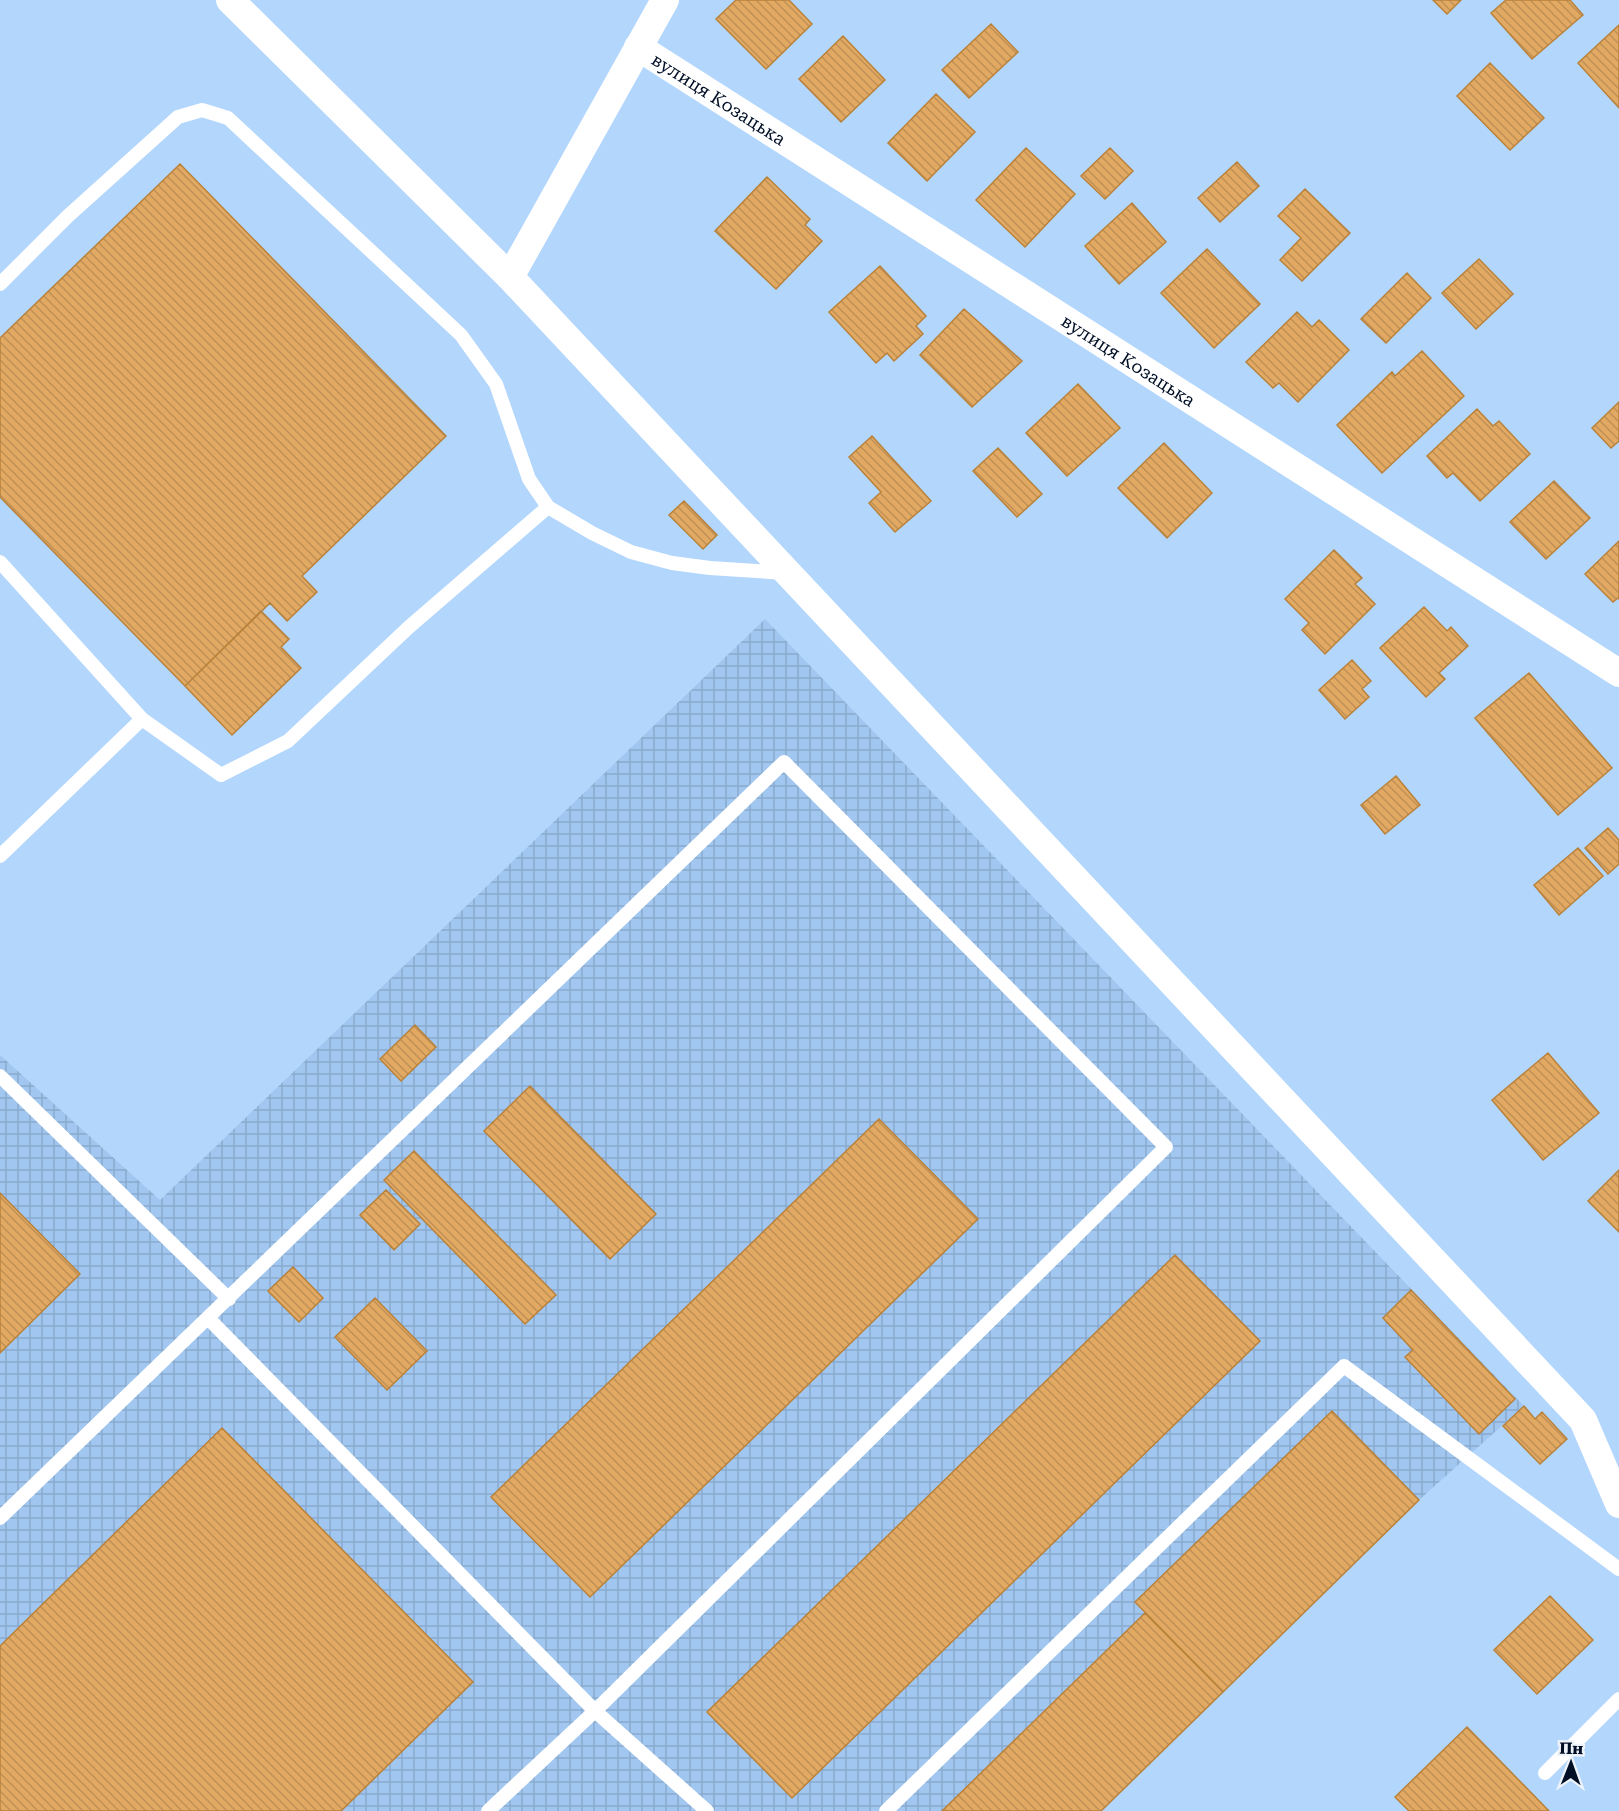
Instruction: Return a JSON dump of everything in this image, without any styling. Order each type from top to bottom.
[{"type":"street","points":[[230,0],[510,277],[1583,1419],[1619,1503]]},
{"type":"street","points":[[510,277],[665,0]]},
{"type":"street","name":"вулиця Козацька","points":[[638,47],[1619,673]]},
{"type":"lane","points":[[0,284],[68,216],[178,117],[202,110],[228,118],[461,335],[496,384],[528,479],[548,507],[592,533],[632,552],[672,563],[788,573]]},
{"type":"lane","points":[[0,562],[142,719],[221,775],[288,741],[409,627],[548,507]]},
{"type":"lane","points":[[0,856],[142,719]]},
{"type":"lane","points":[[0,1518],[784,762],[1166,1147],[595,1710],[488,1811]]},
{"type":"lane","points":[[0,1076],[229,1299]]},
{"type":"lane","points":[[208,1318],[595,1710],[707,1811]]},
{"type":"lane","points":[[886,1811],[1344,1366],[1619,1569]]},
{"type":"lane","points":[[1545,1773],[1619,1699]]},
{"type":"shaded area","points":[[765,619],[1524,1406],[1419,1500],[1101,1811],[0,1811],[0,1055],[160,1200]]},
{"type":"building","points":[[736,0],[789,0],[812,24],[766,69],[716,19]]},
{"type":"building","points":[[1433,0],[1461,0],[1447,14]]},
{"type":"building","points":[[1506,0],[1570,0],[1583,15],[1532,59],[1491,13]]},
{"type":"building","points":[[991,24],[1018,52],[969,98],[942,70]]},
{"type":"building","points":[[1619,25],[1619,108],[1578,63]]},
{"type":"building","points":[[843,36],[885,80],[841,122],[799,79]]},
{"type":"building","points":[[1490,63],[1544,118],[1510,150],[1457,96]]},
{"type":"building","points":[[936,94],[975,132],[927,181],[888,143]]},
{"type":"building","points":[[1026,148],[1075,194],[1025,247],[976,200]]},
{"type":"building","points":[[1110,148],[1133,171],[1105,199],[1081,176]]},
{"type":"building","points":[[1237,162],[1259,186],[1220,222],[1198,198]]},
{"type":"building","points":[[180,164],[446,436],[302,576],[317,592],[287,621],[270,603],[185,686],[0,497],[0,338]]},
{"type":"building","points":[[767,177],[810,219],[805,225],[822,241],[776,289],[715,231]]},
{"type":"building","points":[[1305,189],[1350,233],[1302,281],[1280,260],[1301,238],[1278,216]]},
{"type":"building","points":[[1132,203],[1166,242],[1119,284],[1085,246]]},
{"type":"building","points":[[1207,249],[1260,304],[1214,348],[1161,293]]},
{"type":"building","points":[[1479,259],[1513,294],[1476,329],[1442,293]]},
{"type":"building","points":[[880,266],[926,316],[916,326],[923,334],[894,361],[887,353],[876,363],[829,312]]},
{"type":"building","points":[[1407,273],[1431,298],[1386,343],[1361,319]]},
{"type":"building","points":[[964,309],[1022,361],[972,407],[920,355]]},
{"type":"building","points":[[1297,312],[1312,327],[1319,320],[1349,350],[1298,402],[1279,383],[1273,388],[1246,362]]},
{"type":"building","points":[[1422,351],[1464,396],[1382,473],[1337,425],[1392,372],[1395,376]]},
{"type":"building","points":[[1078,384],[1120,428],[1067,476],[1026,433]]},
{"type":"building","points":[[1619,402],[1619,441],[1611,448],[1592,428]]},
{"type":"building","points":[[1477,409],[1493,426],[1499,421],[1530,454],[1480,501],[1453,473],[1447,478],[1427,456]]},
{"type":"building","points":[[872,436],[931,501],[895,532],[869,503],[881,492],[849,457]]},
{"type":"building","points":[[1164,443],[1212,493],[1167,538],[1118,488]]},
{"type":"building","points":[[998,448],[1042,494],[1017,517],[973,471]]},
{"type":"building","points":[[1554,481],[1590,518],[1546,559],[1510,522]]},
{"type":"building","points":[[684,501],[717,535],[703,549],[669,515]]},
{"type":"building","points":[[1619,541],[1619,599],[1613,602],[1585,574]]},
{"type":"building","points":[[1334,550],[1362,578],[1355,584],[1375,604],[1325,654],[1302,630],[1309,623],[1285,599]]},
{"type":"building","points":[[1424,607],[1447,631],[1451,627],[1468,646],[1439,673],[1445,679],[1426,697],[1380,648]]},
{"type":"building","points":[[261,611],[289,639],[281,647],[301,668],[232,735],[185,686]]},
{"type":"building","points":[[1352,660],[1371,681],[1362,689],[1369,697],[1345,719],[1319,690]]},
{"type":"building","points":[[1529,673],[1612,768],[1558,815],[1475,718]]},
{"type":"building","points":[[1396,776],[1420,805],[1385,834],[1361,805]]},
{"type":"building","points":[[1608,828],[1619,840],[1619,864],[1608,874],[1585,848]]},
{"type":"building","points":[[1578,848],[1603,876],[1559,915],[1534,885]]},
{"type":"building","points":[[415,1025],[436,1047],[401,1081],[380,1059]]},
{"type":"building","points":[[1548,1053],[1599,1113],[1543,1160],[1492,1100]]},
{"type":"building","points":[[530,1086],[656,1214],[610,1259],[484,1131]]},
{"type":"building","points":[[879,1119],[978,1219],[590,1597],[491,1497]]},
{"type":"building","points":[[414,1151],[556,1295],[525,1324],[384,1180]]},
{"type":"building","points":[[1619,1170],[1619,1232],[1588,1201]]},
{"type":"building","points":[[386,1190],[420,1224],[394,1250],[360,1215]]},
{"type":"building","points":[[0,1193],[80,1274],[0,1353]]},
{"type":"building","points":[[1175,1255],[1260,1341],[792,1798],[707,1712]]},
{"type":"building","points":[[293,1267],[323,1298],[299,1322],[268,1291]]},
{"type":"building","points":[[1411,1290],[1515,1399],[1479,1434],[1405,1357],[1413,1350],[1383,1318]]},
{"type":"building","points":[[375,1298],[427,1351],[387,1390],[335,1337]]},
{"type":"building","points":[[1524,1406],[1535,1419],[1542,1412],[1567,1439],[1540,1464],[1503,1426]]},
{"type":"building","points":[[1332,1411],[1419,1500],[1223,1692],[1135,1602]]},
{"type":"building","points":[[222,1428],[473,1682],[341,1811],[0,1811],[0,1646]]},
{"type":"building","points":[[1550,1596],[1593,1640],[1537,1694],[1494,1650]]},
{"type":"building","points":[[1145,1613],[1223,1692],[1101,1811],[942,1811]]},
{"type":"building","points":[[1467,1727],[1549,1811],[1409,1811],[1395,1797]]}]
